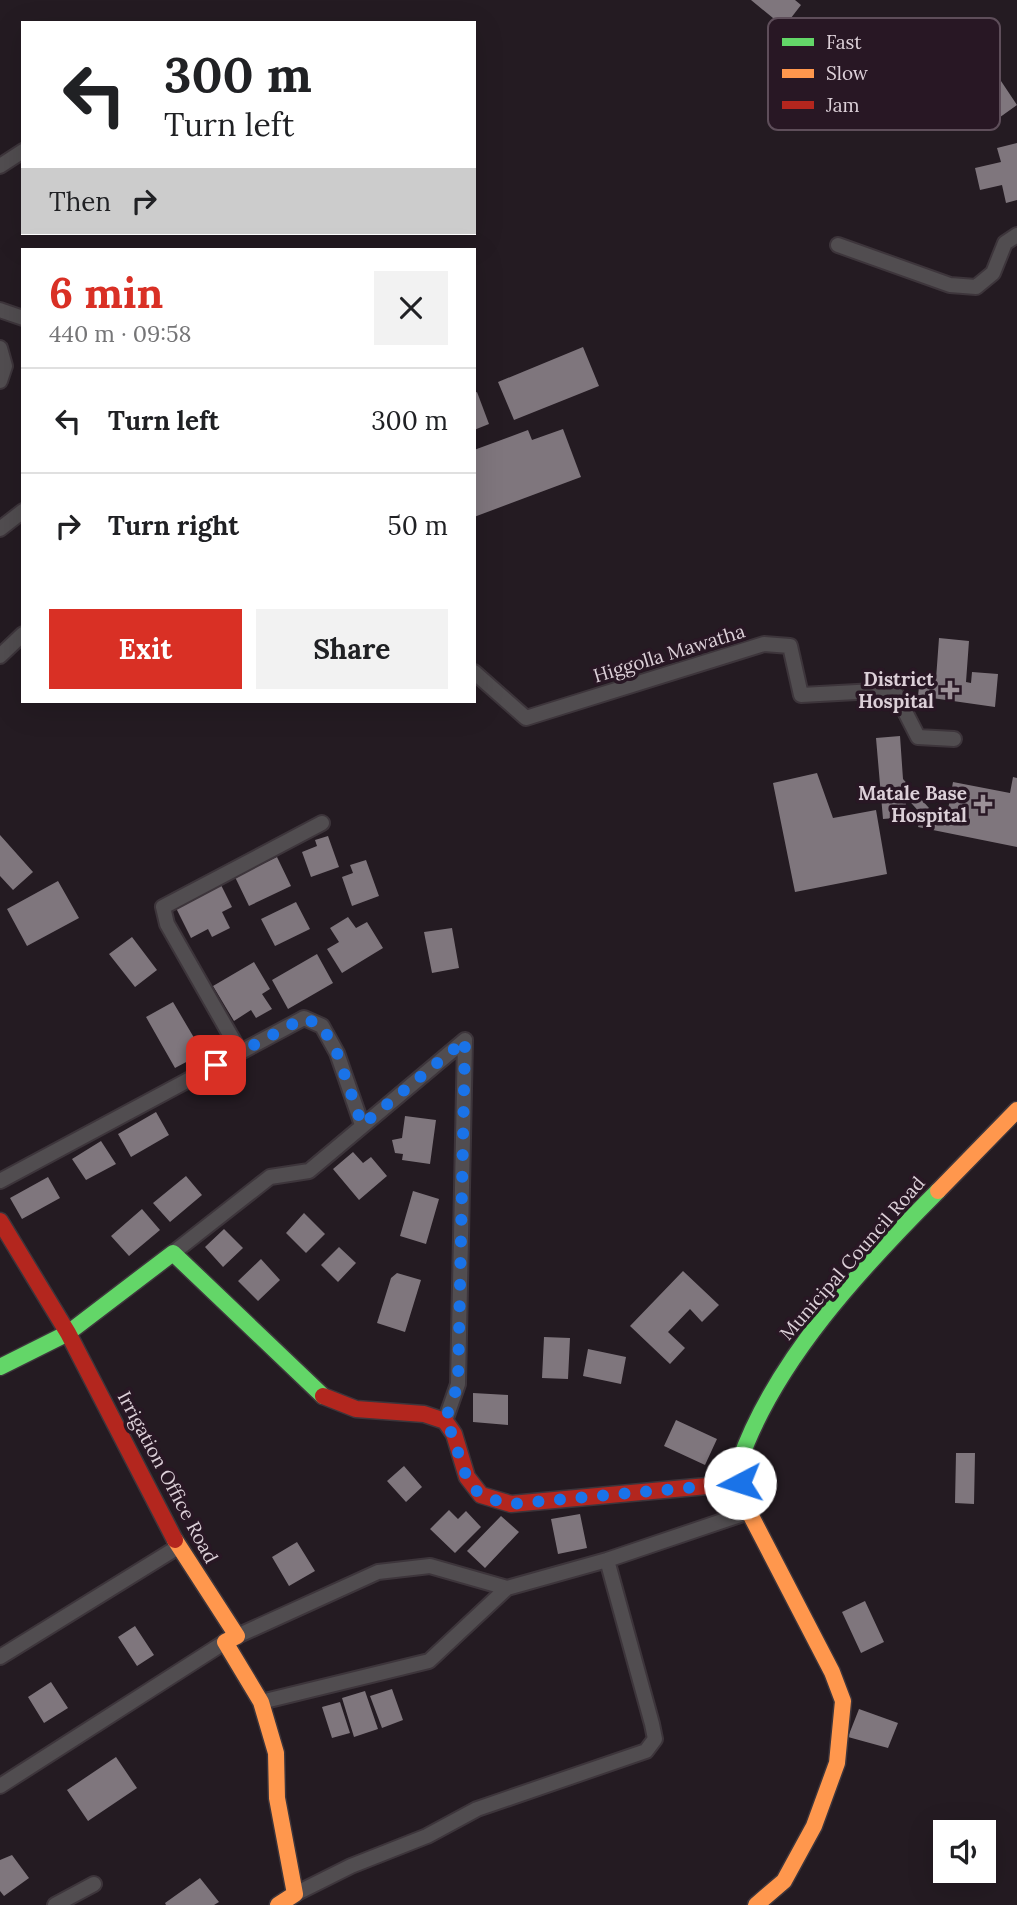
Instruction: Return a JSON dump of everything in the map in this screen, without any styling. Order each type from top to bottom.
[{"type":"street","points":[[0,166],[21,152]]},
{"type":"street","points":[[838,245],[950,285],[976,287],[993,273],[1005,243],[1017,235]]},
{"type":"street","points":[[0,310],[21,317]]},
{"type":"street","points":[[0,348],[5,366],[0,381]]},
{"type":"street","points":[[0,529],[21,512]]},
{"type":"street","points":[[0,656],[21,636]]},
{"type":"street","name":"Higgolla Mawatha","points":[[476,674],[526,718],[764,644],[790,646],[802,695],[894,690],[918,737],[954,739]]},
{"type":"street","points":[[240,1052],[167,924],[163,907],[322,823]]},
{"type":"street","points":[[0,1181],[304,1018],[322,1026],[337,1053],[362,1125]]},
{"type":"street","points":[[0,1367],[68,1333],[270,1177],[309,1171],[465,1040],[458,1384],[445,1421]]},
{"type":"street","name":"Municipal Council Road","points":[[756,1905],[784,1881],[814,1826],[837,1763],[843,1701],[832,1672],[749,1512],[740,1483],[738,1465],[748,1436],[804,1342],[909,1220],[1017,1110]]},
{"type":"street","name":"Irrigation Office Road","points":[[0,1222],[68,1333],[178,1547],[231,1639],[261,1702],[276,1753],[276,1798],[295,1894]]},
{"type":"street","points":[[173,1253],[318,1394],[356,1409],[424,1415],[445,1421],[454,1434],[467,1477],[481,1495],[511,1504],[740,1483]]},
{"type":"street","points":[[261,1702],[429,1661],[507,1588],[607,1560],[749,1512]]},
{"type":"street","points":[[0,1657],[178,1547]]},
{"type":"street","points":[[278,1905],[351,1866],[427,1836],[477,1809],[646,1751],[655,1739],[652,1724],[607,1560]]},
{"type":"street","points":[[0,1786],[231,1639],[378,1572],[430,1566],[507,1588]]},
{"type":"street","points":[[55,1905],[94,1884]]},
{"type":"building","points":[[751,0],[795,0],[801,5],[791,18],[773,18]]},
{"type":"building","points":[[1000,80],[1017,105],[1000,117]]},
{"type":"building","points":[[1017,143],[1017,200],[1006,203],[1002,185],[980,190],[975,168],[1001,162],[997,148]]},
{"type":"building","points":[[583,347],[599,386],[514,420],[498,382]]},
{"type":"building","points":[[476,392],[489,424],[476,429]]},
{"type":"building","points":[[563,429],[581,477],[476,516],[476,449],[528,430],[532,440]]},
{"type":"building","points":[[939,638],[969,641],[966,682],[971,683],[972,672],[998,674],[995,707],[918,696],[920,678],[936,679]]},
{"type":"building","points":[[900,736],[903,779],[929,808],[926,811],[947,815],[953,782],[1010,793],[1013,777],[1017,778],[1017,847],[918,827],[921,814],[905,796],[907,817],[883,819],[876,738]]},
{"type":"building","points":[[817,773],[833,818],[876,810],[887,874],[795,892],[773,783]]},
{"type":"building","points":[[0,835],[33,872],[13,890],[0,876]]},
{"type":"building","points":[[328,836],[339,867],[311,877],[302,852],[317,846],[315,840]]},
{"type":"building","points":[[277,857],[291,886],[249,906],[235,877]]},
{"type":"building","points":[[366,860],[379,896],[352,906],[342,877],[353,873],[350,865]]},
{"type":"building","points":[[58,881],[79,918],[27,946],[7,909]]},
{"type":"building","points":[[219,881],[232,907],[222,912],[230,928],[212,937],[208,929],[191,938],[174,904]]},
{"type":"building","points":[[296,902],[310,929],[275,946],[261,919]]},
{"type":"building","points":[[348,917],[356,928],[367,922],[383,948],[342,973],[327,949],[339,942],[330,928]]},
{"type":"building","points":[[452,928],[459,968],[432,973],[424,932]]},
{"type":"building","points":[[132,937],[157,970],[135,987],[109,954]]},
{"type":"building","points":[[317,954],[333,983],[288,1009],[272,980]]},
{"type":"building","points":[[254,962],[270,989],[262,994],[272,1009],[256,1018],[251,1010],[234,1021],[213,986]]},
{"type":"building","points":[[173,1002],[203,1053],[175,1068],[146,1017]]},
{"type":"building","points":[[156,1112],[169,1135],[131,1157],[118,1134]]},
{"type":"building","points":[[405,1116],[436,1120],[430,1164],[402,1160],[403,1154],[395,1153],[392,1140],[402,1138]]},
{"type":"building","points":[[101,1141],[116,1164],[86,1180],[72,1159]]},
{"type":"building","points":[[353,1152],[363,1163],[371,1157],[387,1176],[359,1200],[333,1169]]},
{"type":"building","points":[[186,1176],[202,1195],[170,1222],[153,1203]]},
{"type":"building","points":[[48,1177],[60,1198],[22,1219],[10,1198]]},
{"type":"building","points":[[413,1191],[439,1199],[426,1244],[400,1236]]},
{"type":"building","points":[[142,1209],[160,1230],[129,1256],[111,1236]]},
{"type":"building","points":[[304,1213],[325,1234],[306,1253],[286,1233]]},
{"type":"building","points":[[224,1229],[243,1248],[223,1267],[205,1247]]},
{"type":"building","points":[[339,1247],[356,1263],[338,1282],[321,1265]]},
{"type":"building","points":[[261,1259],[280,1280],[258,1301],[238,1281]]},
{"type":"building","points":[[683,1271],[719,1305],[702,1322],[690,1309],[668,1332],[685,1348],[670,1364],[630,1326]]},
{"type":"building","points":[[397,1273],[421,1280],[405,1332],[377,1323],[391,1278]]},
{"type":"building","points":[[544,1337],[570,1338],[568,1379],[542,1378]]},
{"type":"building","points":[[588,1349],[626,1357],[621,1384],[583,1376]]},
{"type":"building","points":[[473,1393],[508,1395],[508,1425],[473,1422]]},
{"type":"building","points":[[676,1420],[717,1439],[705,1465],[664,1446]]},
{"type":"building","points":[[956,1453],[975,1453],[974,1504],[955,1503]]},
{"type":"building","points":[[404,1466],[422,1487],[406,1502],[387,1481]]},
{"type":"building","points":[[449,1510],[458,1519],[466,1511],[481,1527],[455,1553],[430,1529]]},
{"type":"building","points":[[580,1514],[587,1548],[558,1554],[551,1519]]},
{"type":"building","points":[[501,1516],[519,1532],[485,1568],[467,1551]]},
{"type":"building","points":[[297,1542],[315,1571],[289,1586],[272,1557]]},
{"type":"building","points":[[865,1601],[884,1642],[861,1653],[842,1612]]},
{"type":"building","points":[[135,1626],[154,1655],[137,1666],[118,1637]]},
{"type":"building","points":[[51,1682],[68,1708],[44,1723],[28,1697]]},
{"type":"building","points":[[392,1689],[403,1720],[382,1728],[370,1696]]},
{"type":"building","points":[[365,1691],[378,1729],[354,1737],[342,1698]]},
{"type":"building","points":[[340,1702],[350,1733],[332,1738],[322,1707]]},
{"type":"building","points":[[859,1709],[898,1723],[888,1748],[848,1737]]},
{"type":"building","points":[[116,1757],[137,1788],[88,1821],[67,1790]]},
{"type":"building","points":[[12,1855],[29,1878],[4,1896],[0,1891],[0,1860]]},
{"type":"building","points":[[200,1878],[219,1902],[214,1905],[166,1905],[165,1903]]},
{"type":"traffic: fast","points":[[739,1463],[774,1388],[798,1352],[851,1283],[938,1191]]},
{"type":"traffic: fast","points":[[0,1367],[68,1333],[173,1253],[323,1396]]},
{"type":"traffic: slow","points":[[938,1191],[1017,1110]]},
{"type":"traffic: slow","points":[[739,1463],[749,1512],[832,1672],[843,1701],[837,1763],[814,1826],[784,1881],[756,1905]]},
{"type":"traffic: slow","points":[[175,1540],[237,1636],[225,1642],[261,1702],[276,1753],[277,1798],[295,1894],[278,1905]]},
{"type":"traffic: jam","points":[[0,1221],[68,1333],[175,1540]]},
{"type":"traffic: jam","points":[[323,1396],[356,1409],[424,1414],[445,1421],[454,1434],[467,1477],[481,1495],[511,1504],[740,1483]]},
{"type":"place","name":"District Hospital","points":[[950,690]]},
{"type":"place","name":"Matale Base Hospital","points":[[983,804]]},
{"type":"route","points":[[216,1065],[304,1018],[322,1026],[337,1053],[362,1125],[465,1040],[458,1384],[445,1421],[454,1434],[467,1477],[481,1495],[511,1504],[740,1483]]}]
